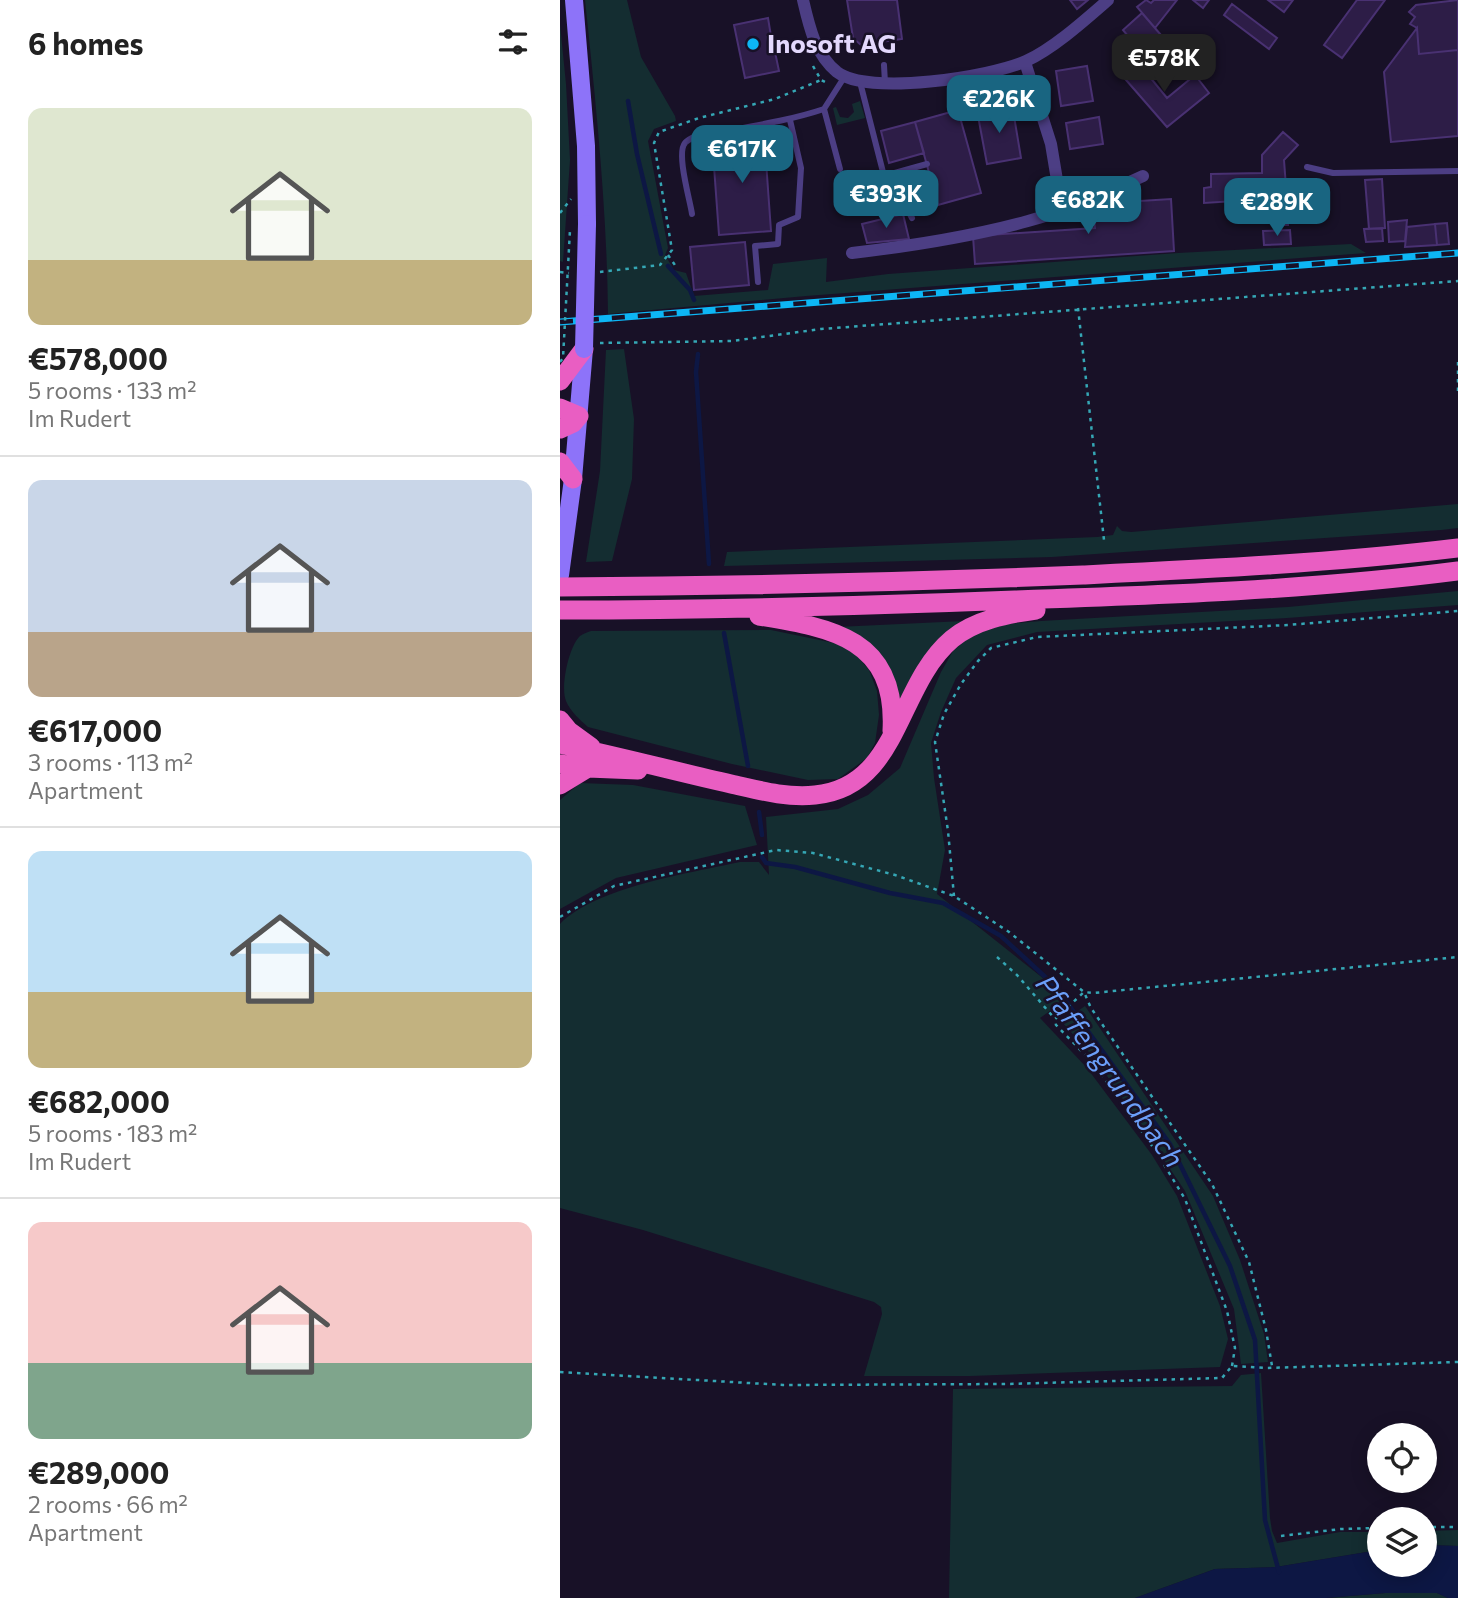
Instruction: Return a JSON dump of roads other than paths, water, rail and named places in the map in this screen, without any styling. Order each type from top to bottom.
[{"type":"highway","points":[[567,374],[584,349]]},
{"type":"highway","points":[[560,408],[579,416],[573,423],[560,429]]},
{"type":"highway","points":[[560,463],[573,479]]},
{"type":"highway","points":[[560,587],[772,586],[1194,570],[1458,548]]},
{"type":"highway","points":[[560,610],[714,609],[1131,597],[1277,590],[1458,571]]},
{"type":"highway","points":[[560,744],[773,793],[792,796],[827,793],[864,777],[882,755],[928,668],[951,640],[964,631],[997,617],[1131,597]]},
{"type":"highway","points":[[714,609],[822,628],[856,643],[870,654],[886,681],[893,716],[892,735]]},
{"type":"highway","points":[[560,720],[586,744],[605,753]]},
{"type":"highway","points":[[560,764],[588,768],[670,771]]},
{"type":"highway","points":[[560,785],[588,768]]},
{"type":"main road","points":[[574,0],[586,146],[578,224],[584,349]]},
{"type":"main road","points":[[560,575],[568,528],[579,416],[567,374]]},
{"type":"street","points":[[803,0],[817,45],[829,64],[845,76],[860,82],[885,85],[954,78],[1025,62],[1042,52],[1108,0]]},
{"type":"street","points":[[1025,62],[1051,145],[1062,210]]},
{"type":"street","points":[[852,253],[910,246],[1008,226],[1062,210],[1143,176]]},
{"type":"lane","points":[[884,65],[885,85]]},
{"type":"lane","points":[[692,214],[681,150],[685,142],[694,137],[760,123],[790,120],[824,109],[845,76]]},
{"type":"lane","points":[[954,78],[963,108]]},
{"type":"lane","points":[[860,82],[890,197]]},
{"type":"lane","points":[[824,109],[840,169]]},
{"type":"lane","points":[[758,282],[755,246],[778,244],[779,225],[798,217],[801,168],[790,120]]},
{"type":"lane","points":[[884,176],[927,164]]},
{"type":"lane","points":[[1307,167],[1333,173],[1458,171]]},
{"type":"lane","points":[[881,207],[890,197]]},
{"type":"lane","points":[[890,197],[903,201],[912,218]]},
{"type":"waterway","name":"Pfaffengrundbach","points":[[628,101],[637,154],[661,254]]},
{"type":"waterway","name":"Pfaffengrundbach","points":[[668,266],[690,290],[694,300]]},
{"type":"waterway","name":"Pfaffengrundbach","points":[[698,354],[696,372],[709,564]]},
{"type":"waterway","name":"Pfaffengrundbach","points":[[724,633],[748,766]]},
{"type":"waterway","name":"Pfaffengrundbach","points":[[759,812],[762,835]]},
{"type":"waterway","name":"Pfaffengrundbach","points":[[762,857],[766,863],[795,867],[890,893],[943,903],[1001,936],[1055,986],[1170,1144],[1230,1266],[1255,1340],[1265,1520],[1279,1572]]},
{"type":"railway","points":[[560,322],[1458,253]]},
{"type":"place","name":"Inosoft AG","points":[[753,44]]}]
